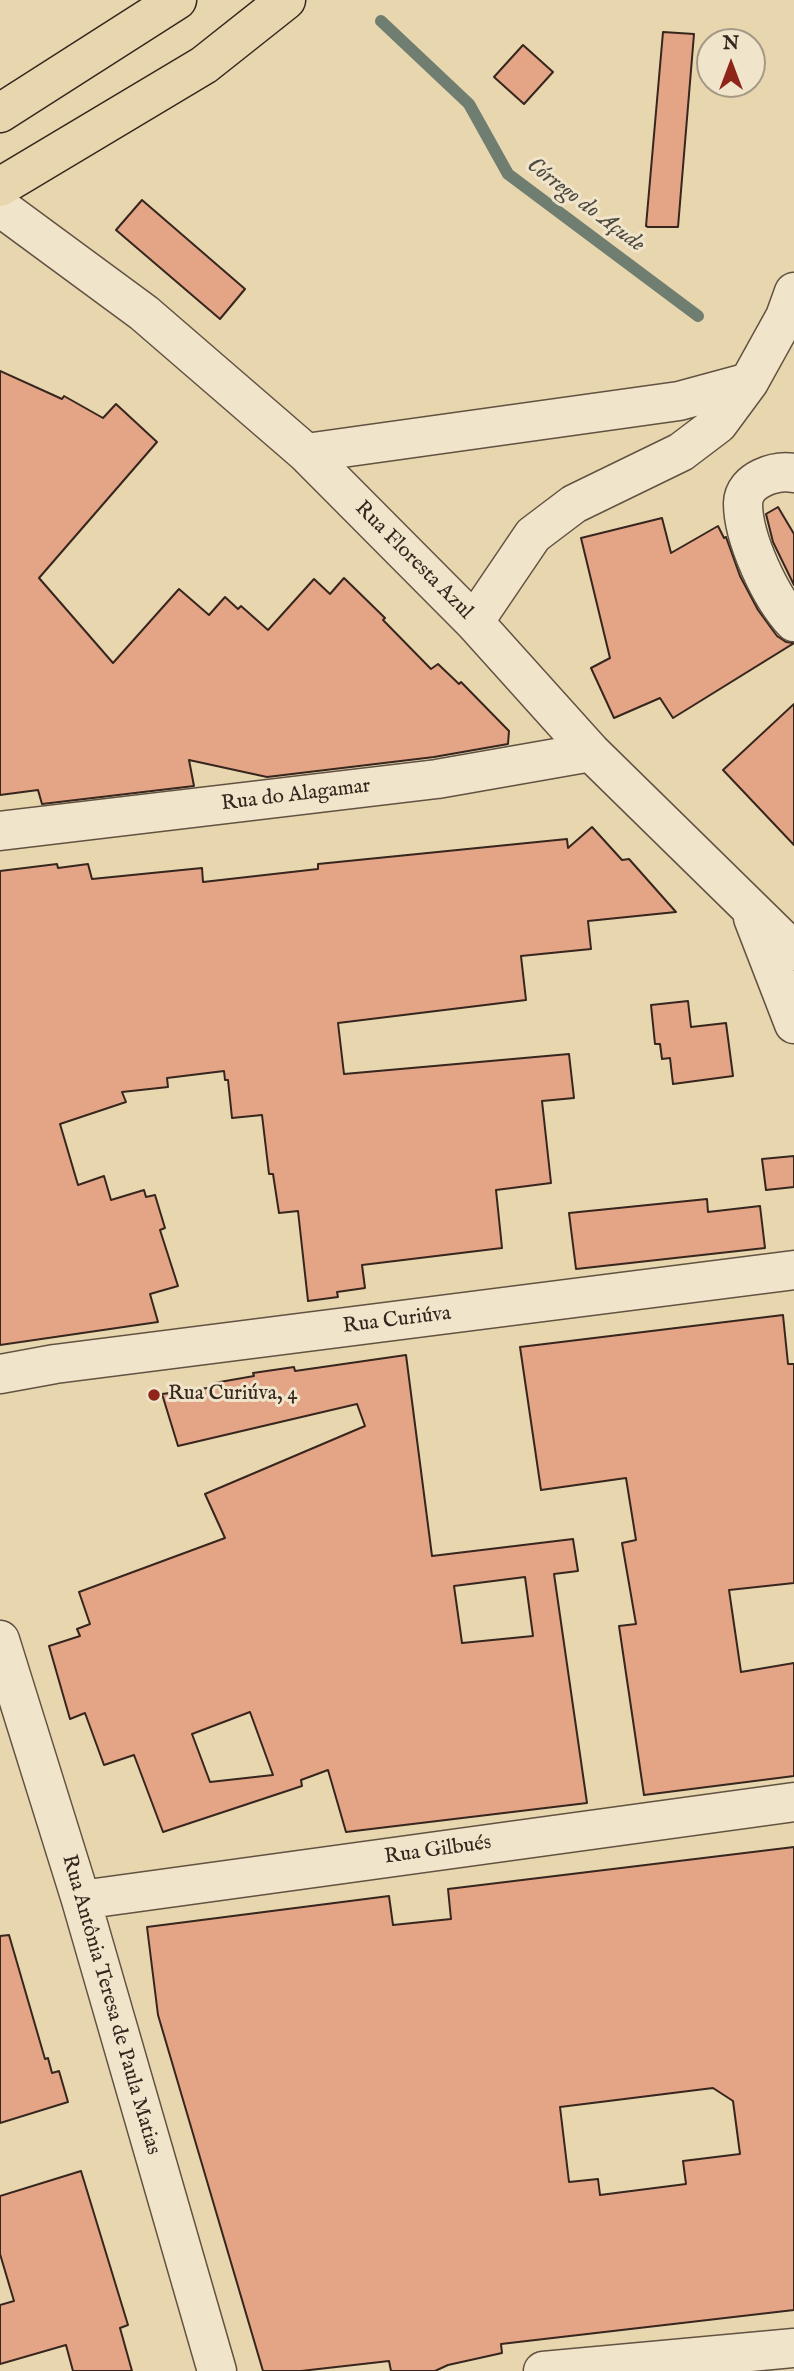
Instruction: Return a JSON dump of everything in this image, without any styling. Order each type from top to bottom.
[{"type":"main road","points":[[0,113],[177,0]]},
{"type":"main road","points":[[0,187],[204,65],[286,0]]},
{"type":"street","name":"Rua Floresta Azul","points":[[0,207],[144,313],[306,453],[474,622],[591,752],[794,951]]},
{"type":"street","points":[[474,622],[533,535],[573,503],[681,452],[718,424],[749,382],[785,317],[794,292]]},
{"type":"street","points":[[306,453],[679,401],[749,382]]},
{"type":"street","points":[[794,473],[780,471],[767,475],[751,486],[743,500],[747,528],[755,554],[781,609],[794,622]]},
{"type":"street","name":"Rua do Alagamar","points":[[0,831],[437,779],[591,752]]},
{"type":"street","points":[[749,906],[794,1024]]},
{"type":"street","name":"Rua Curiúva","points":[[0,1374],[55,1364],[794,1270]]},
{"type":"street","name":"Rua Antônia Teresa de Paula Matias","points":[[0,1640],[81,1900],[212,2367]]},
{"type":"street","name":"Rua Gilbués","points":[[81,1900],[794,1802]]},
{"type":"street","points":[[543,2371],[794,2348]]},
{"type":"building","points":[[663,32],[694,34],[678,227],[648,227],[646,226]]},
{"type":"building","points":[[523,45],[553,72],[524,104],[494,77]]},
{"type":"building","points":[[142,200],[245,289],[220,319],[116,230]]},
{"type":"building","points":[[0,371],[62,399],[64,396],[103,418],[116,404],[157,442],[39,578],[113,663],[179,589],[209,615],[225,597],[238,609],[241,606],[268,630],[314,579],[330,594],[344,578],[431,669],[438,664],[459,684],[461,682],[509,731],[508,744],[434,757],[267,777],[189,760],[194,786],[42,804],[38,790],[0,795]]},
{"type":"building","points":[[778,507],[794,534],[794,585],[773,542],[766,514]]},
{"type":"building","points":[[662,518],[671,553],[718,526],[724,538],[726,537],[740,576],[758,610],[777,636],[786,642],[794,643],[673,718],[660,698],[614,718],[591,668],[610,658],[581,538]]},
{"type":"building","points":[[794,704],[794,845],[723,770]]},
{"type":"building","points":[[592,827],[622,860],[629,859],[676,912],[588,921],[591,949],[521,956],[526,1000],[338,1023],[344,1074],[569,1054],[574,1098],[542,1101],[551,1183],[496,1190],[502,1248],[362,1265],[365,1288],[337,1292],[338,1297],[308,1301],[298,1211],[279,1213],[273,1174],[269,1174],[262,1115],[232,1118],[228,1080],[225,1080],[224,1071],[167,1078],[168,1087],[122,1092],[126,1102],[60,1124],[78,1185],[104,1176],[111,1200],[144,1190],[146,1197],[155,1195],[165,1228],[160,1230],[178,1286],[150,1294],[158,1322],[0,1345],[0,871],[57,864],[58,868],[88,864],[92,879],[202,868],[203,882],[318,869],[318,864],[567,839],[568,848]]},
{"type":"building","points":[[688,1001],[691,1027],[726,1023],[733,1076],[673,1084],[670,1058],[662,1059],[660,1044],[655,1044],[651,1005]]},
{"type":"building","points":[[794,1156],[794,1187],[766,1190],[762,1159]]},
{"type":"building","points":[[707,1199],[708,1212],[760,1206],[765,1248],[576,1269],[569,1213]]},
{"type":"building","points":[[783,1315],[788,1364],[794,1364],[794,1583],[729,1590],[741,1672],[794,1663],[794,1776],[644,1795],[619,1626],[636,1624],[622,1543],[636,1540],[626,1478],[541,1490],[520,1347]]},
{"type":"building","points":[[406,1355],[432,1556],[573,1539],[578,1571],[554,1574],[587,1803],[346,1832],[328,1770],[301,1780],[302,1786],[163,1832],[134,1755],[104,1765],[85,1713],[70,1719],[49,1646],[80,1636],[77,1629],[90,1624],[79,1592],[225,1538],[205,1494],[365,1426],[357,1404],[178,1446],[162,1394],[215,1387],[214,1383],[254,1376],[253,1373],[294,1367],[295,1371]],"holes":[[[525,1577],[533,1636],[462,1643],[454,1586]],[[250,1712],[273,1775],[210,1782],[192,1734]]]},
{"type":"building","points":[[794,1847],[794,2310],[501,2344],[502,2353],[448,2365],[435,2371],[391,2371],[389,2361],[301,2371],[263,2371],[158,2015],[147,1927],[389,1896],[393,1925],[451,1919],[448,1889]],"holes":[[[713,2088],[733,2101],[740,2154],[683,2161],[686,2184],[600,2195],[598,2179],[569,2182],[560,2107]]]},
{"type":"building","points":[[9,1935],[45,2059],[48,2058],[52,2073],[59,2071],[68,2102],[0,2123],[0,1936]]},
{"type":"building","points":[[81,2171],[128,2325],[120,2328],[132,2371],[73,2371],[66,2345],[0,2364],[0,2305],[14,2301],[0,2254],[0,2196]]},
{"type":"waterway","name":"Córrego do Açude","points":[[381,21],[469,104],[508,174],[698,316]]},
{"type":"place","name":"Rua Curiúva, 4","points":[[154,1395]]}]
